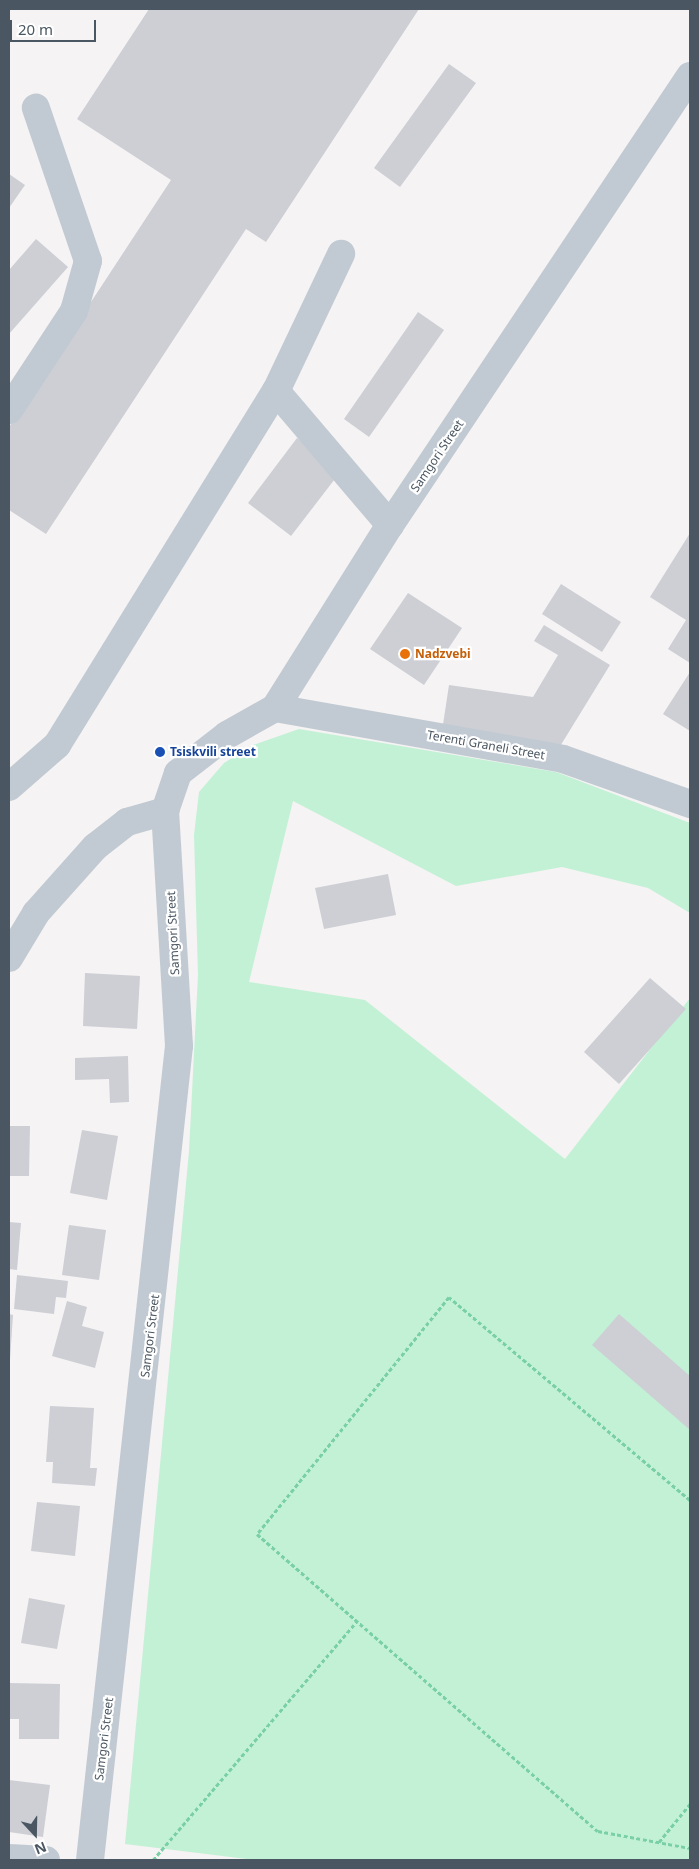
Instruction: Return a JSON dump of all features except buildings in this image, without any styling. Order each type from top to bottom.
[{"type":"street","name":"Samgori Street","points":[[90,1860],[179,1046],[165,811],[178,773],[227,735],[275,708],[390,525],[690,76]]},
{"type":"street","points":[[9,410],[74,311],[88,261],[36,108]]},
{"type":"street","points":[[9,787],[57,744],[276,391],[342,254]]},
{"type":"street","points":[[276,391],[390,525]]},
{"type":"street","name":"Terenti Graneli Street","points":[[275,708],[563,759],[690,804]]},
{"type":"street","points":[[9,958],[36,913],[95,847],[128,822],[165,811]]},
{"type":"street","points":[[9,1858],[46,1860]]},
{"type":"path","points":[[690,1500],[449,1297],[257,1534],[598,1831],[690,1848]]},
{"type":"path","points":[[154,1860],[357,1621]]},
{"type":"path","points":[[659,1842],[690,1804]]},
{"type":"green space","points":[[299,729],[556,772],[690,823],[690,913],[648,888],[562,867],[456,886],[293,801],[249,982],[365,1000],[565,1159],[690,998],[690,1860],[255,1860],[125,1844],[189,1151],[198,975],[194,835],[199,792],[224,763],[253,745]]},
{"type":"place","name":"Nadzvebi","points":[[405,654]]},
{"type":"place","name":"Tsiskvili street","points":[[160,752]]}]
